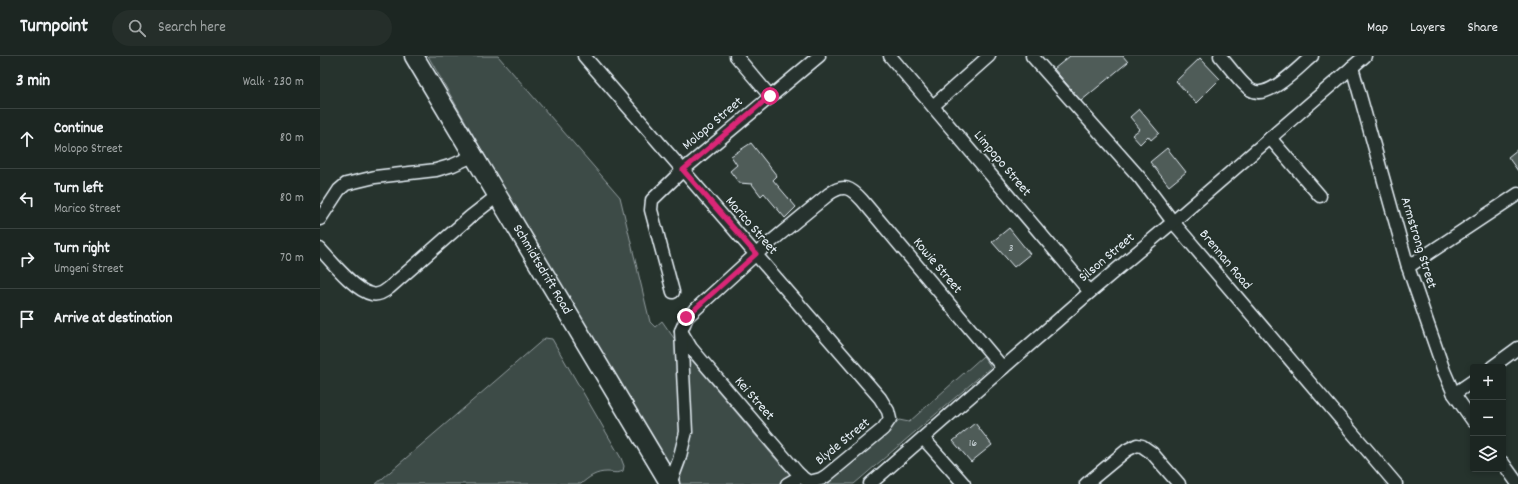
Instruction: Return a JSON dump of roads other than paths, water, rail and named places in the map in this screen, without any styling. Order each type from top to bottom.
[{"type":"highway","name":"Schmidtsdrift Road","points":[[414,56],[670,484]]},
{"type":"street","name":"Marico Street","points":[[584,56],[880,398],[888,411],[890,418]]},
{"type":"street","points":[[736,56],[770,96]]},
{"type":"street","name":"Molopo Street","points":[[673,292],[651,205],[652,200],[683,170],[819,56]]},
{"type":"street","name":"Limpopo Street","points":[[890,56],[1090,292]]},
{"type":"street","points":[[933,106],[989,56]]},
{"type":"street","name":"Brennan Road","points":[[1032,56],[1140,178],[1173,222],[1396,484]]},
{"type":"street","points":[[1220,56],[1248,88],[1256,93],[1264,92],[1276,86],[1312,56]]},
{"type":"street","name":"Silson Street","points":[[870,484],[1090,292],[1365,56]]},
{"type":"street","name":"Armstrong Street","points":[[1352,67],[1408,267],[1444,371],[1454,394],[1470,417]]},
{"type":"street","points":[[1270,138],[1320,196]]},
{"type":"street","points":[[320,219],[339,190],[346,184],[375,177],[436,170],[453,165],[473,156]]},
{"type":"street","name":"Kowie Street","points":[[756,254],[829,194],[839,188],[846,188],[853,191],[1003,368]]},
{"type":"street","points":[[1408,267],[1518,194]]},
{"type":"street","points":[[320,248],[342,274],[366,292],[379,294],[389,288],[470,217],[497,196]]},
{"type":"street","points":[[670,484],[679,460],[686,432],[681,331],[686,317],[756,254]]},
{"type":"street","name":"Kei Street","points":[[681,331],[691,348],[805,479]]},
{"type":"street","points":[[1496,364],[1518,348]]},
{"type":"street","points":[[1454,394],[1470,383]]},
{"type":"street","name":"Blyde Street","points":[[787,484],[805,479],[821,479],[826,476],[883,429],[890,418]]},
{"type":"street","points":[[923,438],[964,484]]},
{"type":"street","points":[[1086,484],[1127,450],[1137,445],[1142,446],[1152,453],[1179,484]]},
{"type":"street","points":[[1506,467],[1518,484]]}]
